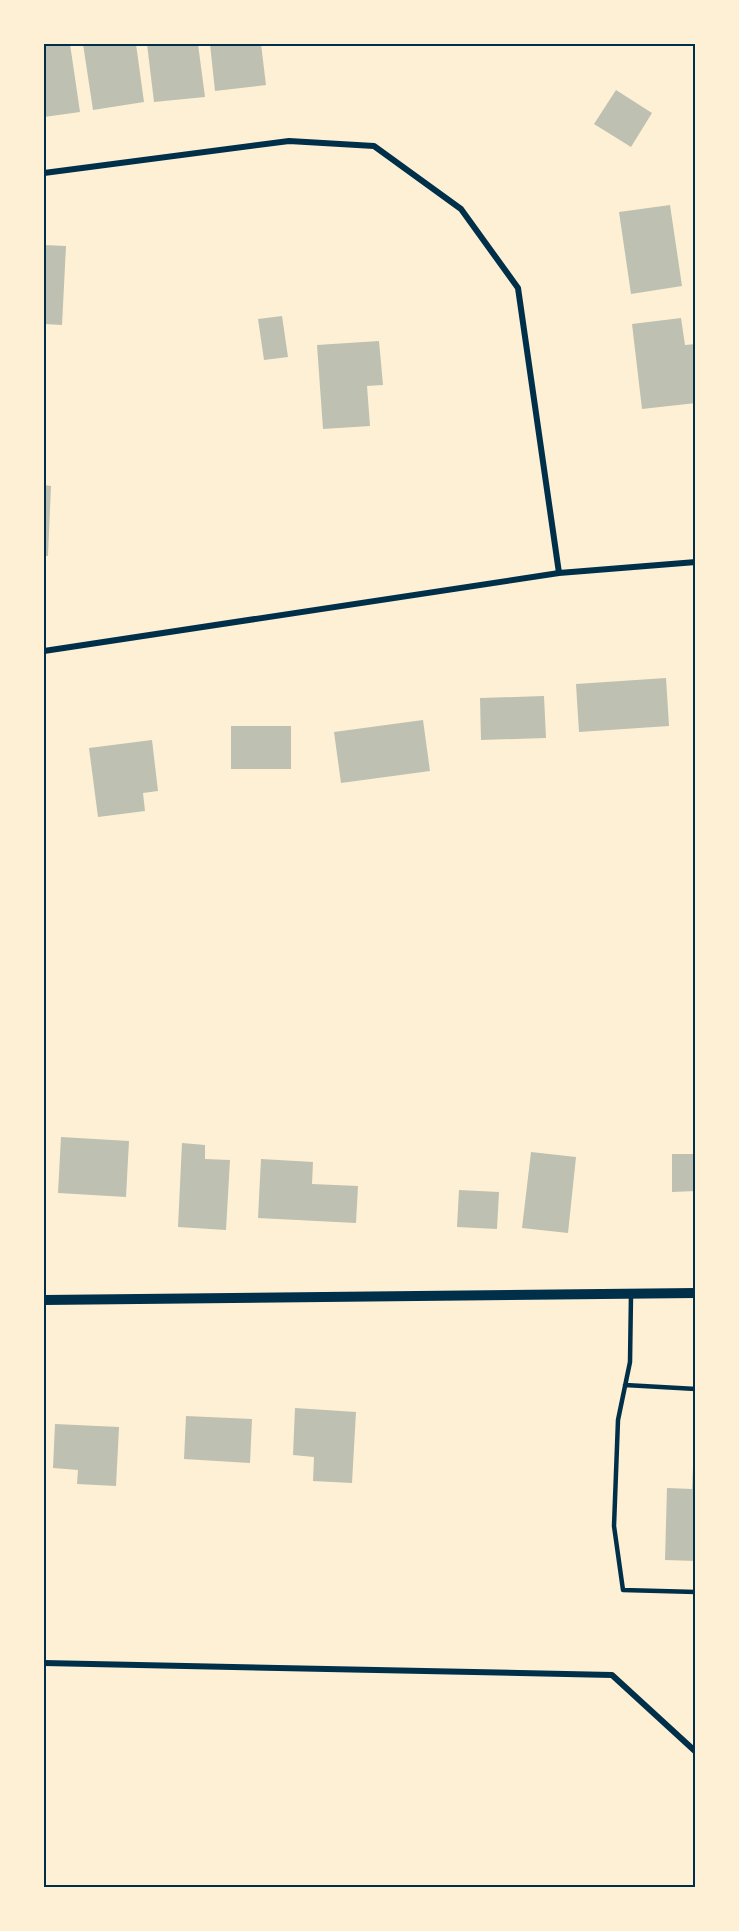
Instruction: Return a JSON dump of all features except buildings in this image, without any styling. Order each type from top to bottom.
[{"type":"street","points":[[44,173],[289,141],[374,146],[461,209],[518,288],[559,573]]},
{"type":"street","points":[[44,651],[559,573],[696,562]]},
{"type":"street","points":[[44,1300],[696,1293]]},
{"type":"street","points":[[44,1663],[612,1675],[696,1752]]},
{"type":"lane","points":[[632,1293],[630,1362],[618,1420],[614,1526],[623,1590],[696,1592]]},
{"type":"lane","points":[[625,1385],[696,1389]]}]
